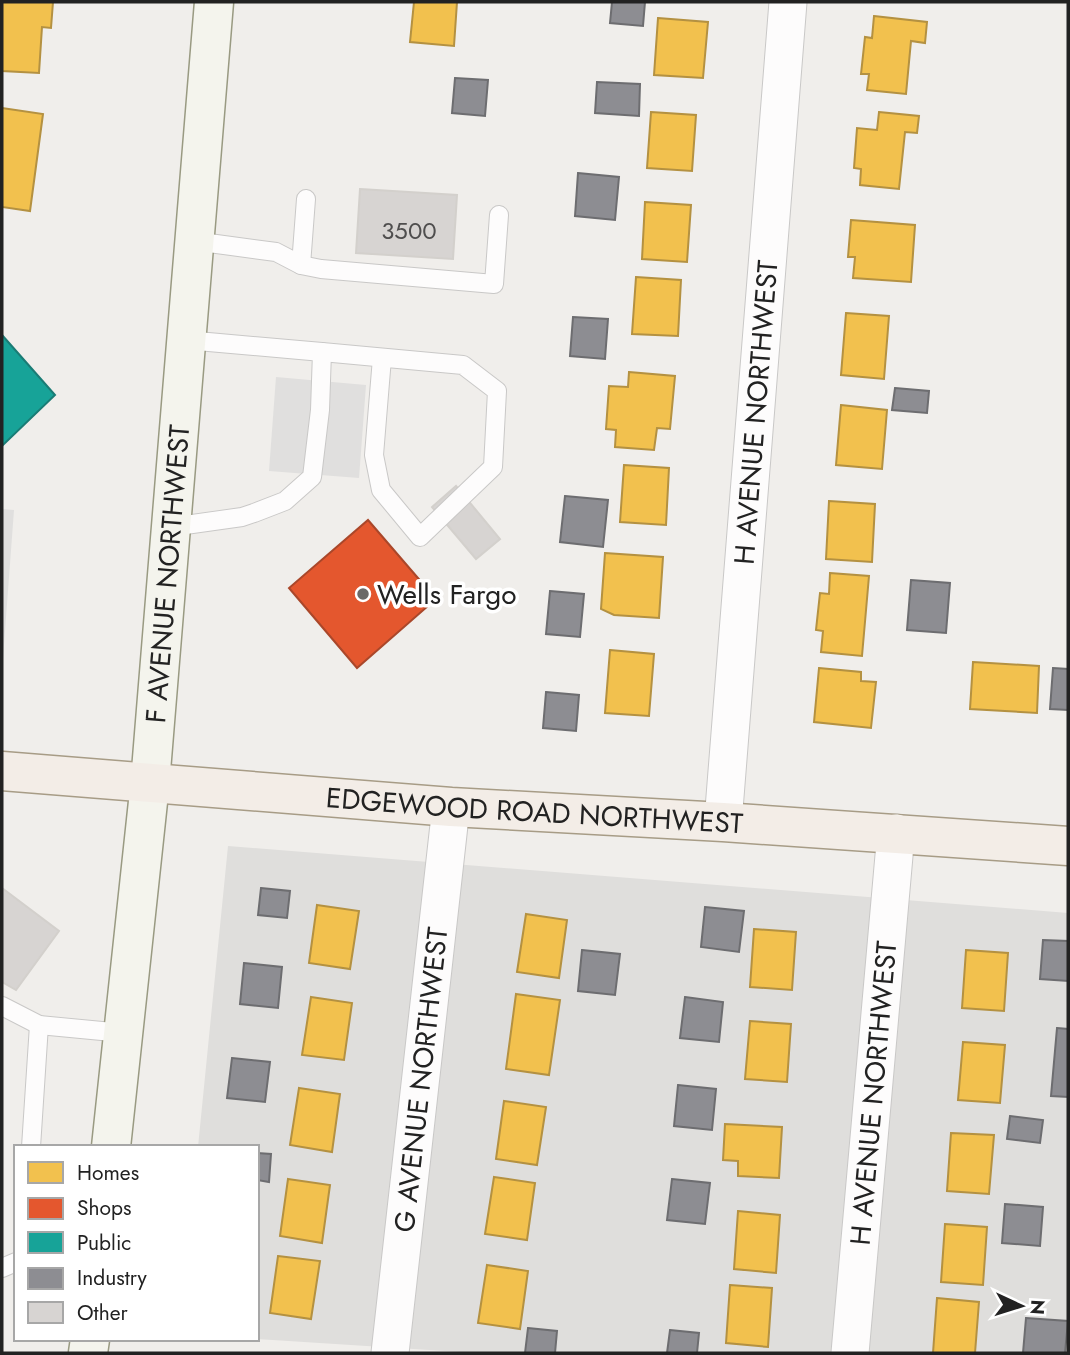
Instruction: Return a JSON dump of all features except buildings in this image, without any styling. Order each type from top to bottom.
[{"type":"main road","name":"F AVENUE NORTHWEST","points":[[111,1145],[150,783],[214,2]]},
{"type":"main road","name":"EDGEWOOD ROAD NORTHWEST","points":[[2,771],[451,807],[723,822],[1068,846]]},
{"type":"street","name":"H AVENUE NORTHWEST","points":[[723,822],[788,2]]},
{"type":"street","name":"G AVENUE NORTHWEST","points":[[390,1353],[451,807]]},
{"type":"street","name":"H AVENUE NORTHWEST","points":[[850,1353],[897,833]]},
{"type":"lane","points":[[302,265],[306,199]]},
{"type":"lane","points":[[194,241],[275,252],[302,265],[321,269],[494,284],[499,215]]},
{"type":"lane","points":[[186,340],[463,365],[497,391],[494,467],[420,537],[381,490],[374,455],[382,358]]},
{"type":"lane","points":[[171,527],[243,517],[285,502],[312,477],[320,410],[322,352]]},
{"type":"lane","points":[[2,1006],[39,1025],[123,1033]]},
{"type":"lane","points":[[30,1145],[39,1025]]},
{"type":"shaded area","points":[[276,377],[366,385],[359,478],[269,471]]},
{"type":"shaded area","points":[[2,509],[14,510],[2,671]]},
{"type":"shaded area","points":[[228,846],[1068,913],[1068,1353],[476,1353],[259,1339],[259,1145],[198,1145]]},
{"type":"place","name":"Wells Fargo","points":[[363,594]]}]
